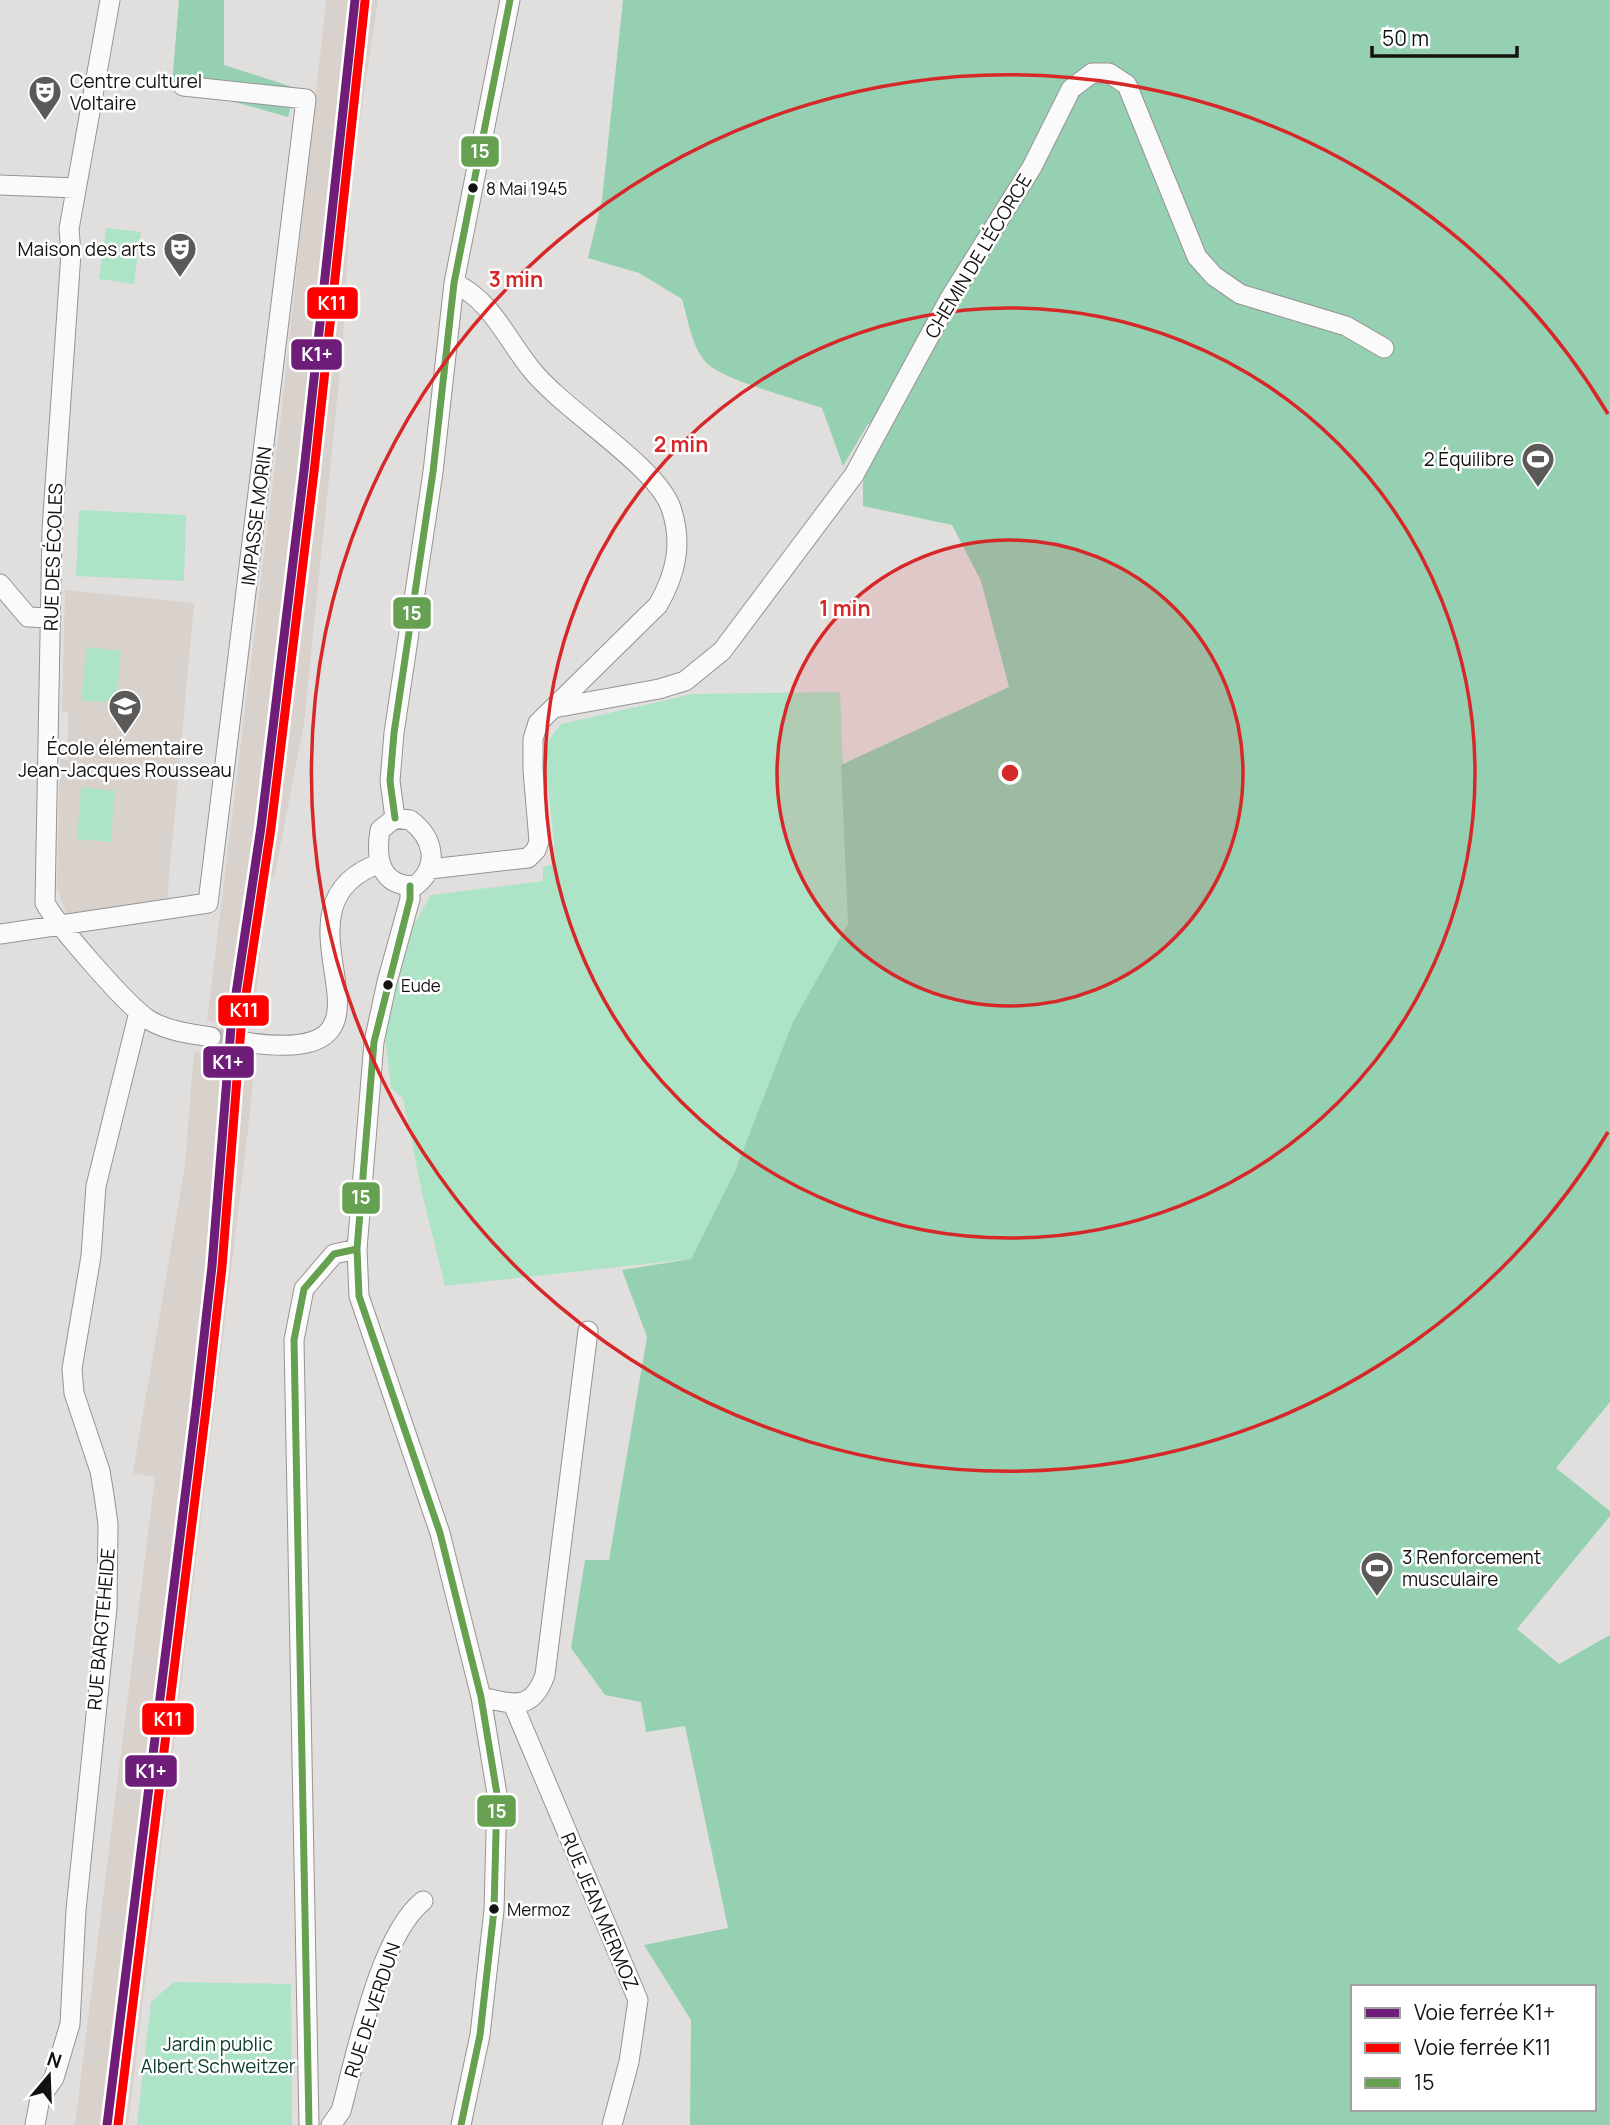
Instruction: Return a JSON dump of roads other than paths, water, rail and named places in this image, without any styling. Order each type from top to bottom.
[{"type":"street","name":"RUE DES ÉCOLES","points":[[110,0],[69,229],[71,253],[54,482],[44,903],[58,924],[139,1012],[157,1024],[185,1033],[211,1037]]},
{"type":"street","points":[[395,818],[390,781],[394,733],[433,472],[454,283],[510,0]]},
{"type":"street","name":"CHEMIN DE L'ÉCORCE","points":[[554,708],[659,689],[685,681],[722,651],[854,475],[950,298],[1032,167],[1071,89],[1092,73],[1109,74],[1126,85],[1197,257],[1214,276],[1240,294],[1346,326],[1384,348]]},
{"type":"street","name":"IMPASSE MORIN","points":[[58,924],[208,903],[306,99],[183,86]]},
{"type":"street","points":[[0,185],[76,188]]},
{"type":"street","points":[[430,869],[528,858],[536,850],[539,841],[533,739],[538,723],[658,605],[671,583],[678,552],[676,527],[670,506],[658,486],[630,458],[555,397],[530,369],[481,300],[454,283]]},
{"type":"street","points":[[0,584],[28,617],[51,618]]},
{"type":"street","points":[[395,818],[410,820],[428,839],[432,853],[430,869],[424,879],[410,886],[400,886],[391,881],[380,863],[380,830],[395,818]]},
{"type":"street","points":[[243,1042],[300,1046],[323,1038],[339,1012],[339,998],[328,947],[331,915],[339,895],[355,874],[380,863]]},
{"type":"street","points":[[410,886],[410,899],[374,1042],[365,1121],[357,1249],[359,1296],[440,1533],[481,1696],[497,1794],[494,1910],[481,2035],[461,2125]]},
{"type":"street","points":[[0,934],[58,924]]},
{"type":"street","name":"RUE BARGTEHEIDE","points":[[35,2125],[40,2098],[54,2078],[70,2024],[76,1910],[107,1608],[108,1524],[104,1495],[100,1471],[74,1392],[72,1369],[91,1256],[96,1186],[139,1012]]},
{"type":"street","points":[[309,2125],[294,1340],[304,1289],[334,1254],[357,1249]]},
{"type":"street","points":[[481,1696],[513,1704],[538,1693],[545,1675],[589,1331]]},
{"type":"street","name":"RUE JEAN MERMOZ","points":[[513,1704],[638,2000],[629,2062],[612,2125]]},
{"type":"street","name":"RUE DE VERDUN","points":[[331,2125],[341,2111],[389,1951],[402,1926],[423,1901]]},
{"type":"tunnel","points":[[211,1037],[243,1042]]},
{"type":"rail line","name":"K1+","points":[[107,2125],[196,1408],[212,1266],[231,1027],[261,827],[304,471],[355,0]]},
{"type":"rail line","name":"K11","points":[[118,2125],[206,1409],[222,1267],[241,1028],[271,828],[314,472],[365,1]]},
{"type":"place","name":"Centre culturel Voltaire","points":[[45,122]]},
{"type":"place","name":"8 Mai 1945","points":[[473,188]]},
{"type":"place","name":"Maison des arts","points":[[180,279]]},
{"type":"place","name":"2 Équilibre","points":[[1538,489]]},
{"type":"place","name":"École élémentaire Jean-Jacques Rousseau","points":[[125,736]]},
{"type":"place","name":"Eude","points":[[388,985]]},
{"type":"place","name":"3 Renforcement musculaire","points":[[1377,1598]]},
{"type":"place","name":"Mermoz","points":[[494,1909]]},
{"type":"park label","name":"Jardin public Albert Schweitzer","points":[[218,2055]]}]
